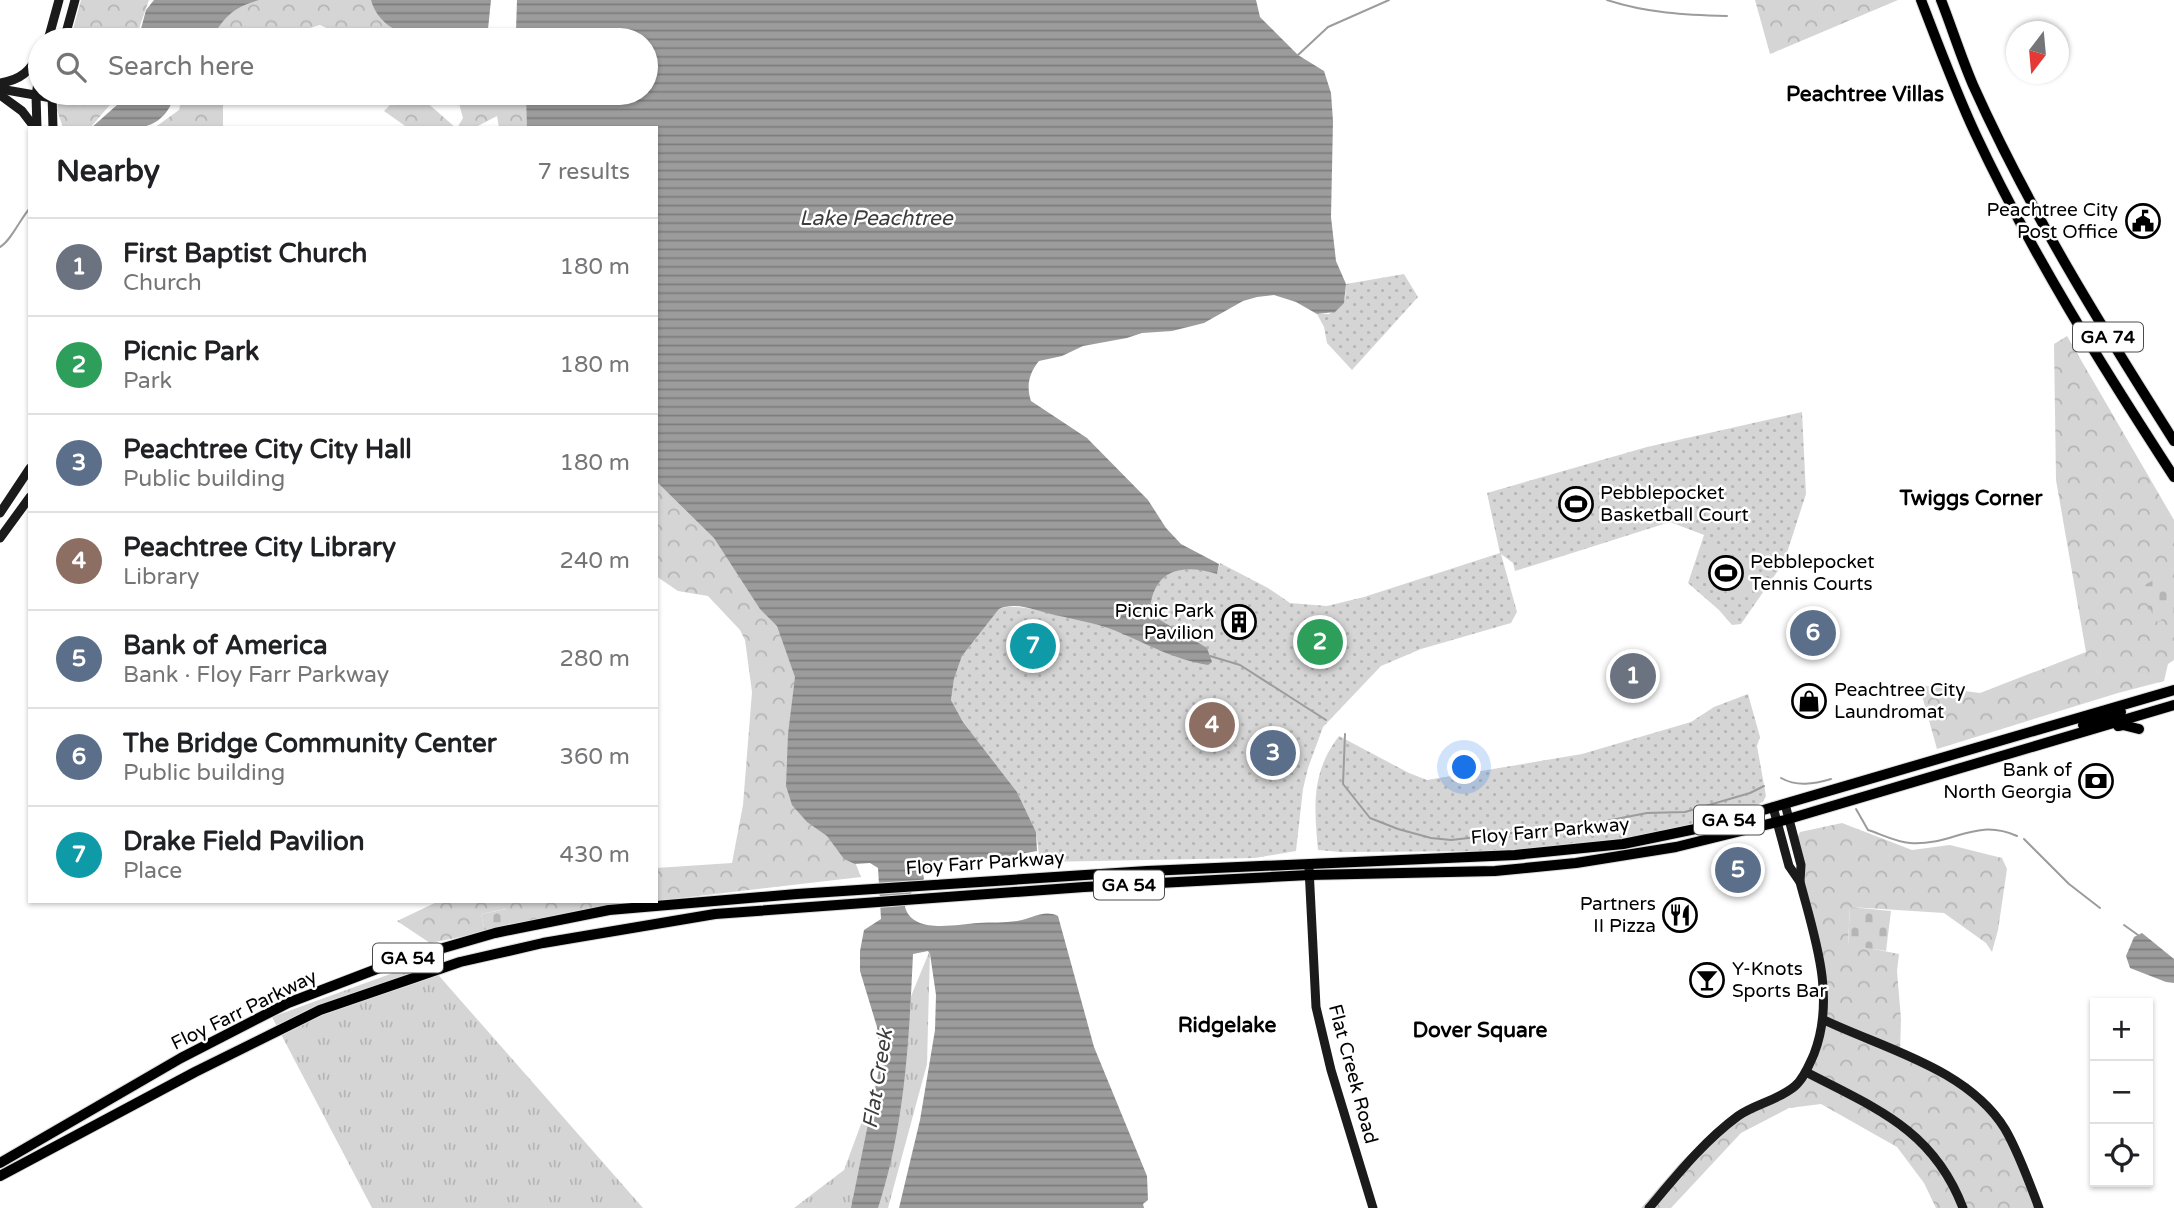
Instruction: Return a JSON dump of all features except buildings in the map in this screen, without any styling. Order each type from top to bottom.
[{"type":"main road","name":"GA 74","points":[[1921,0],[1975,133],[2035,248],[2077,323],[2174,477]]},
{"type":"main road","name":"GA 74","points":[[1941,0],[1972,82],[2019,180],[2121,359],[2174,441]]},
{"type":"main road","name":"Floy Farr Parkway","points":[[0,1177],[195,1072],[320,1010],[460,962],[597,933],[715,914],[1590,849],[1660,838],[2120,705],[2174,692]]},
{"type":"main road","points":[[2120,705],[2124,711],[2061,732],[2059,739],[2085,736],[2123,724],[2139,729],[2135,717],[2145,703],[2174,692]]},
{"type":"main road","name":"Floy Farr Parkway","points":[[0,1163],[181,1058],[288,1003],[395,962],[495,933],[609,910],[929,884],[1309,869],[1495,870],[1576,863],[1676,848],[1783,820],[2174,705]]},
{"type":"street","points":[[51,28],[60,0]]},
{"type":"street","points":[[67,28],[75,0]]},
{"type":"street","points":[[0,83],[17,79],[28,71]]},
{"type":"street","points":[[0,89],[28,94]]},
{"type":"street","points":[[0,95],[22,111],[34,126]]},
{"type":"street","points":[[36,105],[36,126]]},
{"type":"street","points":[[52,105],[53,126]]},
{"type":"street","points":[[0,513],[28,471]]},
{"type":"street","points":[[0,538],[28,500]]},
{"type":"street","points":[[1649,1208],[1684,1166],[1717,1133],[1746,1111],[1796,1086],[1806,1072],[1824,1020],[1823,979],[1800,881],[1789,866],[1779,805]]},
{"type":"street","name":"Flat Creek Road","points":[[1309,869],[1316,1007],[1331,1070],[1373,1208]]},
{"type":"street","points":[[1824,1020],[1933,1067],[1969,1089],[1986,1105],[2004,1129],[2039,1208]]},
{"type":"street","points":[[1806,1072],[1897,1120],[1917,1136],[1944,1169],[1963,1208]]},
{"type":"green space","points":[[81,0],[149,0],[139,28],[73,28]]},
{"type":"green space","points":[[223,0],[378,0],[404,24],[418,28],[326,28],[320,25],[310,28],[206,28]]},
{"type":"green space","points":[[1755,0],[1898,0],[1770,54]]},
{"type":"green space","points":[[58,105],[110,105],[92,126],[62,126]]},
{"type":"green space","points":[[180,105],[223,105],[223,126],[157,126],[179,110]]},
{"type":"green space","points":[[390,105],[430,105],[454,126],[405,126],[384,111]]},
{"type":"green space","points":[[459,105],[537,105],[539,126],[499,126],[497,116],[478,126],[458,126],[463,118]]},
{"type":"green space","points":[[1404,274],[1418,297],[1352,370],[1327,343],[1324,327],[1317,314],[1329,314],[1345,299],[1346,284]]},
{"type":"green space","points":[[2067,336],[2174,520],[2174,660],[2168,664],[2164,681],[1937,749],[1919,685],[1980,693],[2086,652],[2056,480],[2054,344]]},
{"type":"green space","points":[[1802,412],[1806,494],[1784,562],[1741,624],[1732,625],[1688,583],[1704,535],[1670,522],[1515,571],[1513,563],[1501,554],[1517,612],[1511,623],[1421,649],[1381,666],[1323,727],[1303,789],[1296,851],[1255,858],[1040,862],[1036,832],[1017,792],[963,722],[951,700],[954,679],[962,656],[999,609],[1009,607],[1039,610],[1117,631],[1150,614],[1156,588],[1170,573],[1191,569],[1217,573],[1220,563],[1268,588],[1290,603],[1327,606],[1364,597],[1500,553],[1487,493],[1647,447]]},
{"type":"green space","points":[[658,467],[791,631],[861,877],[658,901],[658,868],[732,863],[743,805],[752,692],[745,640],[740,630],[708,596],[678,591],[658,577]]},
{"type":"green space","name":"Pebblepocket Basketball Court","points":[[1581,481],[1590,523],[1570,527],[1561,485]]},
{"type":"green space","name":"Pebblepocket Tennis Courts","points":[[1712,545],[1756,571],[1740,599],[1696,575]]},
{"type":"green space","points":[[2165,574],[2174,591],[2174,613],[2157,622],[2139,588]]},
{"type":"green space","points":[[1748,694],[1760,737],[1757,746],[1766,796],[1763,802],[1723,819],[1658,835],[1511,851],[1318,850],[1316,790],[1323,763],[1339,736],[1427,780],[1582,754],[1691,722],[1714,707]]},
{"type":"green space","points":[[1842,823],[1912,850],[1950,845],[2002,858],[2007,869],[1992,952],[1986,943],[1944,913],[1850,907],[1848,944],[1899,954],[1897,971],[1901,1019],[1900,1053],[1933,1067],[1991,1111],[2014,1148],[2038,1208],[1936,1208],[1924,1183],[1897,1147],[1821,1104],[1789,1108],[1741,1133],[1671,1208],[1641,1208],[1680,1163],[1726,1120],[1790,1089],[1810,1064],[1824,993],[1795,842],[1800,832]]},
{"type":"green space","points":[[435,903],[630,903],[511,925],[506,909],[481,914],[485,932],[430,943],[397,921]]},
{"type":"green space","points":[[1850,907],[1891,911],[1886,951],[1848,945]]},
{"type":"green space","points":[[507,909],[511,925],[485,932],[481,914]]},
{"type":"green space","name":"Flat Creek","points":[[930,950],[927,1064],[888,1208],[794,1208],[844,1170]]},
{"type":"green space","points":[[426,961],[643,1208],[372,1208],[272,1017]]},
{"type":"water","points":[[154,0],[259,0],[230,14],[218,28],[141,28],[146,10]]},
{"type":"water","points":[[371,0],[491,0],[488,28],[393,28],[376,12]]},
{"type":"water","name":"Lake Peachtree","points":[[517,0],[1256,0],[1260,17],[1298,55],[1324,71],[1331,93],[1333,121],[1331,217],[1336,261],[1346,284],[1344,303],[1335,312],[1317,314],[1296,302],[1274,295],[1257,297],[1243,301],[1204,323],[1083,346],[1062,356],[1039,361],[1029,380],[1031,401],[1087,438],[1148,500],[1166,528],[1181,544],[1219,564],[1217,574],[1191,569],[1170,573],[1156,588],[1150,614],[1207,648],[1212,662],[1208,665],[1183,659],[1091,623],[1023,607],[999,609],[962,656],[954,679],[951,700],[963,722],[1017,792],[1036,832],[1037,851],[998,858],[936,861],[923,873],[924,879],[913,889],[905,907],[917,921],[937,926],[1012,922],[1048,914],[1058,916],[1094,1047],[1147,1176],[1148,1200],[1143,1204],[1144,1208],[899,1208],[920,1120],[935,1030],[936,995],[928,951],[913,954],[900,1114],[878,1208],[851,1208],[881,1060],[877,1027],[860,971],[864,930],[881,919],[878,868],[870,863],[855,864],[844,859],[827,836],[807,822],[792,805],[786,786],[788,734],[795,677],[777,626],[760,609],[714,538],[658,483],[658,126],[527,126],[526,105],[658,105],[658,28],[516,28]]},
{"type":"water","points":[[117,105],[170,105],[162,117],[145,126],[93,126]]},
{"type":"water","points":[[2142,933],[2174,959],[2174,983],[2130,968],[2126,956],[2134,937]]},
{"type":"waterway","points":[[1298,55],[1328,27],[1389,0]]},
{"type":"waterway","points":[[1607,0],[1666,12],[1727,16]]},
{"type":"waterway","points":[[0,247],[28,211]]},
{"type":"waterway","points":[[1210,656],[1240,665],[1326,720]]},
{"type":"waterway","points":[[1345,734],[1343,784],[1370,818],[1431,838],[1451,840],[1585,825],[1647,813],[1685,812],[1750,793],[1764,786]]},
{"type":"waterway","points":[[1781,778],[1806,784],[1831,779]]},
{"type":"waterway","points":[[1856,809],[1868,830],[1910,843],[1939,841],[1989,830],[2017,836]]},
{"type":"waterway","points":[[2024,839],[2069,884],[2100,908]]},
{"type":"waterway","points":[[2124,925],[2138,935]]},
{"type":"place","name":"Peachtree City Post Office","points":[[2143,221]]},
{"type":"place","name":"Pebblepocket Basketball Court","points":[[1576,504]]},
{"type":"place","name":"Pebblepocket Tennis Courts","points":[[1726,573]]},
{"type":"place","name":"Picnic Park Pavilion","points":[[1239,622]]},
{"type":"place","name":"The Bridge Community Center","points":[[1813,633]]},
{"type":"place","name":"Picnic Park","points":[[1320,642]]},
{"type":"place","name":"Drake Field Pavilion","points":[[1033,646]]},
{"type":"place","name":"First Baptist Church","points":[[1633,676]]},
{"type":"place","name":"Peachtree City Laundromat","points":[[1809,701]]},
{"type":"place","name":"Peachtree City Library","points":[[1212,725]]},
{"type":"place","name":"Peachtree City City Hall","points":[[1273,753]]},
{"type":"place","name":"Bank of North Georgia","points":[[2096,781]]},
{"type":"place","name":"Bank of America","points":[[1738,870]]},
{"type":"place","name":"Partners II Pizza","points":[[1680,915]]},
{"type":"place","name":"Y-Knots Sports Bar","points":[[1707,980]]},
{"type":"district","name":"Peachtree Villas","points":[[1865,94]]},
{"type":"district","name":"Twiggs Corner","points":[[1971,498]]},
{"type":"district","name":"Ridgelake","points":[[1227,1025]]},
{"type":"district","name":"Dover Square","points":[[1480,1030]]}]
